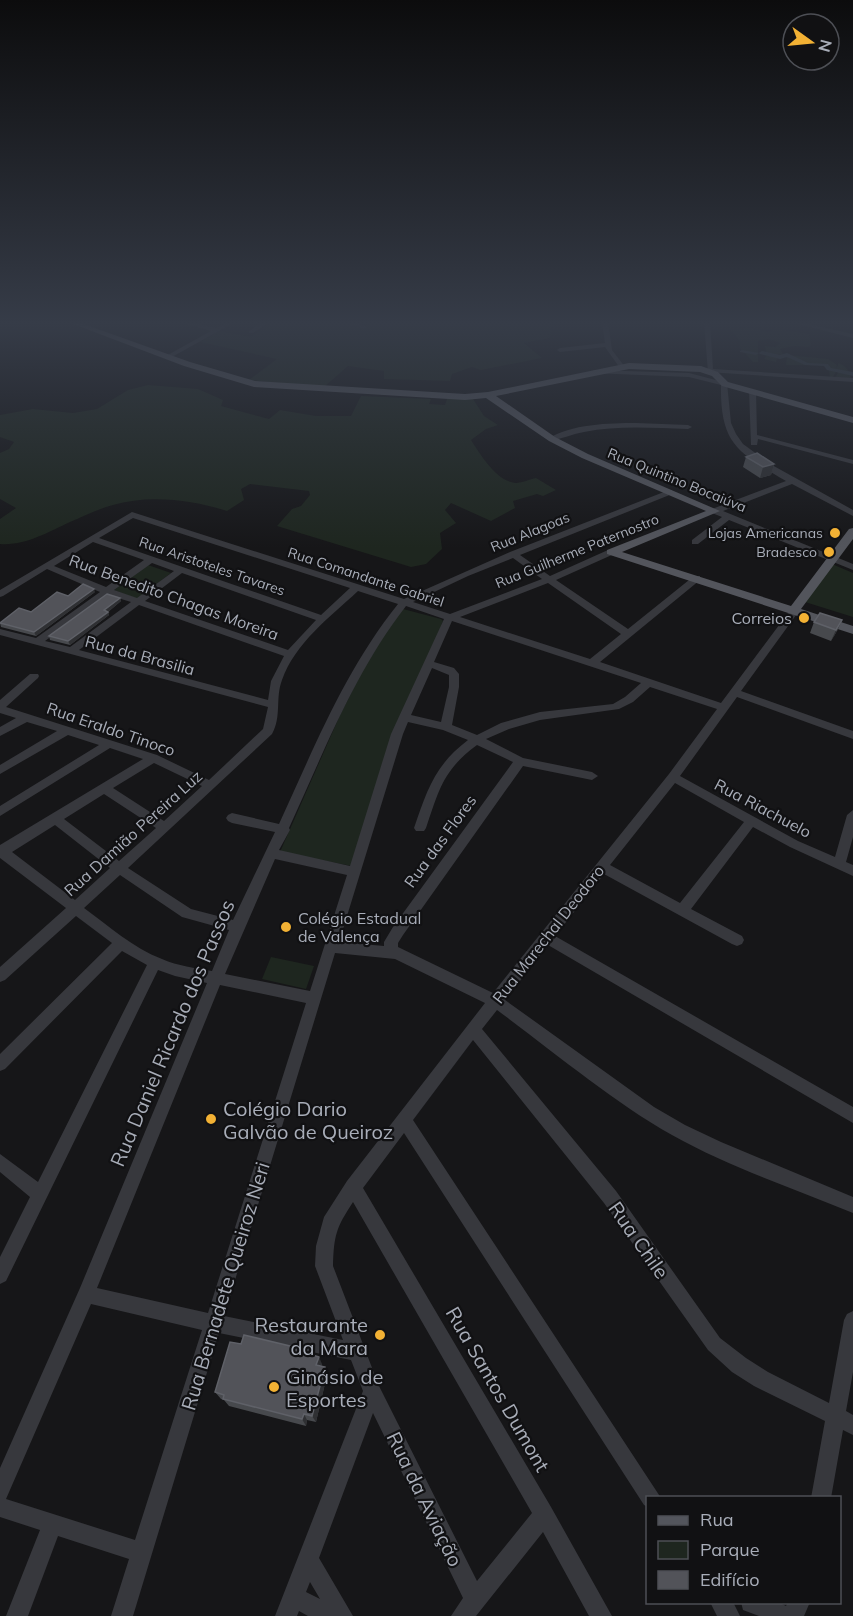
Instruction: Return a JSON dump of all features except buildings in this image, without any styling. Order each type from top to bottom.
[{"type":"main road","name":"Rua Quintino Bocaiúva","points":[[492,397],[552,439],[594,460],[716,511]]},
{"type":"main road","points":[[774,397],[853,420]]},
{"type":"main road","name":"Rua Guilherme Paternostro","points":[[611,552],[716,511]]},
{"type":"main road","points":[[794,611],[853,531]]},
{"type":"main road","points":[[611,552],[853,630]]},
{"type":"street","points":[[726,397],[728,426],[739,443],[755,456],[853,513]]},
{"type":"street","points":[[752,397],[755,456]]},
{"type":"street","points":[[552,439],[575,430],[601,426],[688,427]]},
{"type":"street","points":[[754,436],[853,462]]},
{"type":"street","points":[[716,511],[795,480]]},
{"type":"street","name":"Rua Alagoas","points":[[404,603],[465,573],[669,492]]},
{"type":"street","name":"Rua Quintino Bocaiúva","points":[[716,511],[853,567]]},
{"type":"street","name":"Rua Comandante Gabriel","points":[[92,539],[132,515],[592,663],[723,708]]},
{"type":"street","points":[[695,542],[729,516]]},
{"type":"street","points":[[0,594],[92,539]]},
{"type":"street","name":"Rua Aristoteles Tavares","points":[[92,539],[323,619]]},
{"type":"street","name":"Rua Guilherme Paternostro","points":[[449,618],[550,579],[611,552]]},
{"type":"street","points":[[513,554],[628,634]]},
{"type":"street","points":[[36,643],[152,560]]},
{"type":"street","name":"Rua Benedito Chagas Moreira","points":[[47,566],[137,602],[291,655]]},
{"type":"street","points":[[70,652],[181,570]]},
{"type":"street","points":[[592,663],[697,578]]},
{"type":"street","name":"Rua Damião Pereira Luz","points":[[0,976],[268,731],[272,721],[277,679],[291,655],[323,619],[356,588]]},
{"type":"street","name":"Rua Daniel Ricardo dos Passos","points":[[0,1491],[86,1294],[237,927],[273,854],[353,676],[380,633],[404,603]]},
{"type":"street","name":"Rua Marechal Deodoro","points":[[324,1266],[330,1223],[353,1186],[473,1029],[673,777],[794,611]]},
{"type":"street","name":"Rua Bernadete Queiroz Neri","points":[[122,1616],[397,734],[449,618]]},
{"type":"street","name":"Rua da Brasilia","points":[[0,632],[274,705]]},
{"type":"street","points":[[428,664],[450,670],[454,676],[446,727]]},
{"type":"street","points":[[0,707],[34,676]]},
{"type":"street","points":[[420,828],[435,786],[446,766],[477,739],[504,727],[550,714],[621,707],[648,683]]},
{"type":"street","points":[[735,693],[853,735]]},
{"type":"street","name":"Rua Eraldo Tinoco","points":[[0,707],[25,718],[153,758],[210,785]]},
{"type":"street","points":[[404,717],[446,727],[477,739],[520,761],[592,776]]},
{"type":"street","points":[[0,732],[25,718]]},
{"type":"street","points":[[0,770],[66,731]]},
{"type":"street","points":[[0,812],[108,744]]},
{"type":"street","points":[[153,758],[1,851],[121,943],[155,963],[175,970],[314,998]]},
{"type":"street","name":"Rua das Flores","points":[[395,953],[390,948],[398,931],[520,761]]},
{"type":"street","name":"Rua Riachuelo","points":[[673,777],[751,821],[853,871]]},
{"type":"street","points":[[104,788],[164,827]]},
{"type":"street","points":[[839,864],[853,814]]},
{"type":"street","points":[[55,818],[119,868],[187,913],[237,927]]},
{"type":"street","points":[[232,818],[284,830]]},
{"type":"street","points":[[682,911],[751,821]]},
{"type":"street","points":[[273,854],[354,872]]},
{"type":"street","points":[[602,867],[737,940]]},
{"type":"street","points":[[546,936],[853,1116]]},
{"type":"street","points":[[0,1064],[121,943]]},
{"type":"street","points":[[330,947],[395,953],[495,1001],[648,1112],[679,1130],[715,1148],[853,1204]]},
{"type":"street","points":[[0,1275],[155,963]]},
{"type":"street","name":"Rua Chile","points":[[473,1029],[610,1197],[714,1344],[739,1365],[761,1379],[853,1425]]},
{"type":"street","points":[[404,1120],[650,1496]]},
{"type":"street","points":[[0,1162],[40,1194]]},
{"type":"street","name":"Rua Santos Dumont","points":[[353,1186],[601,1616]]},
{"type":"street","name":"Rua da Aviação","points":[[324,1266],[372,1391],[474,1599]]},
{"type":"street","points":[[86,1294],[357,1352]]},
{"type":"street","points":[[820,1496],[853,1320]]},
{"type":"street","points":[[329,1616],[289,1606],[372,1391]]},
{"type":"street","points":[[0,1507],[142,1553]]},
{"type":"street","points":[[462,1616],[544,1514]]},
{"type":"street","points":[[17,1616],[52,1524]]},
{"type":"street","points":[[307,1558],[342,1616]]},
{"type":"street","points":[[761,1604],[796,1611]]},
{"type":"green space","points":[[116,397],[217,397],[223,400],[221,406],[269,419],[280,410],[316,416],[351,416],[360,397],[431,399],[429,404],[445,405],[447,399],[473,399],[484,416],[498,425],[486,429],[471,440],[496,473],[516,483],[536,478],[556,490],[543,496],[537,494],[513,501],[515,508],[491,521],[451,503],[445,510],[456,523],[440,533],[442,549],[426,564],[411,567],[277,526],[292,509],[301,506],[310,495],[309,491],[250,484],[241,489],[244,500],[227,511],[185,501],[156,499],[127,502],[96,511],[27,541],[0,544],[0,519],[16,508],[0,499],[0,453],[9,449],[14,442],[0,437],[0,415],[33,409],[73,413],[97,409]]},
{"type":"green space","points":[[832,564],[853,573],[853,617],[805,602]]},
{"type":"green space","points":[[148,565],[171,573],[137,599],[114,590]]},
{"type":"green space","points":[[403,609],[443,621],[352,866],[280,852],[340,715],[373,650]]},
{"type":"green space","points":[[271,957],[314,966],[306,989],[262,979]]},
{"type":"place","name":"Lojas Americanas","points":[[835,533]]},
{"type":"place","name":"Bradesco","points":[[829,552]]},
{"type":"place","name":"Correios","points":[[804,618]]},
{"type":"place","name":"Colégio Estadual de Valença","points":[[286,927]]},
{"type":"place","name":"Colégio Dario Galvão de Queiroz","points":[[211,1119]]},
{"type":"place","name":"Restaurante da Mara","points":[[380,1335]]},
{"type":"place","name":"Ginásio de Esportes","points":[[274,1387]]}]
